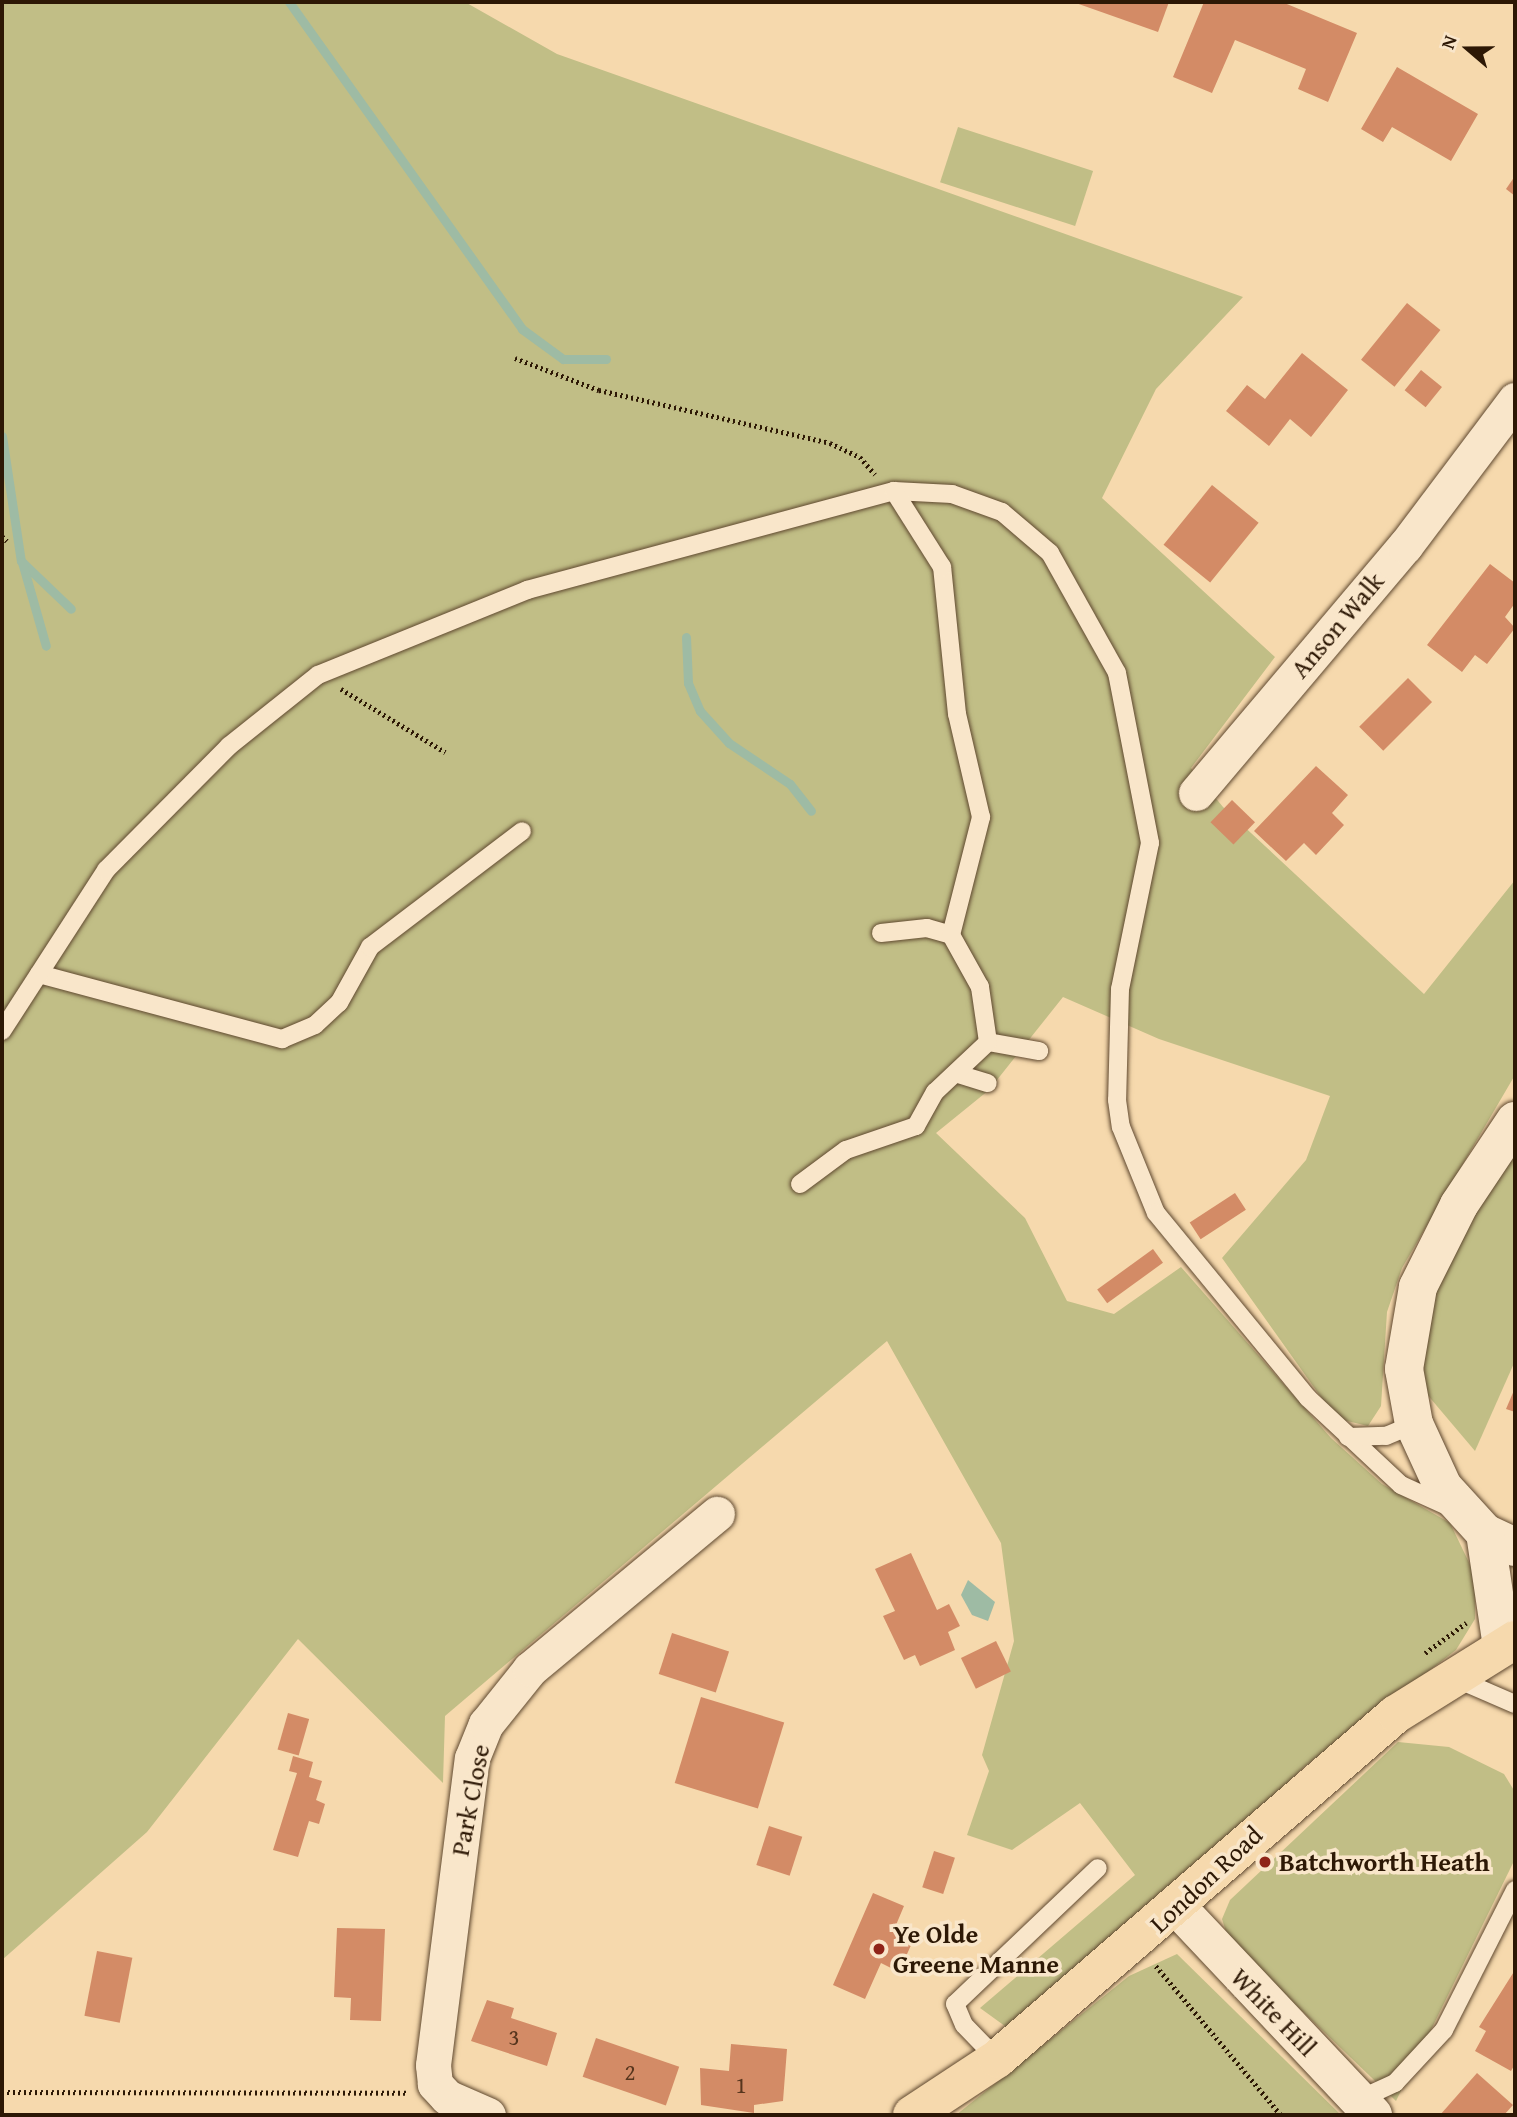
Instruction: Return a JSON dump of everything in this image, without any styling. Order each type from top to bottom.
[{"type":"main road","name":"London Road","points":[[912,2115],[997,2059],[1177,1907],[1310,1783],[1451,1677],[1509,1643]]},
{"type":"street","name":"Anson Walk","points":[[1196,793],[1405,546],[1515,400]]},
{"type":"street","points":[[1509,1643],[1487,1530],[1424,1455],[1414,1424],[1404,1369],[1418,1287],[1459,1205],[1515,1121]]},
{"type":"street","name":"Park Close","points":[[435,2084],[435,2040],[466,1789],[486,1724],[530,1669],[716,1514]]},
{"type":"street","name":"White Hill","points":[[1177,1907],[1365,2108]]},
{"type":"street","points":[[435,2084],[447,2097],[488,2115]]},
{"type":"lane","points":[[887,493],[942,566],[957,714],[981,817],[952,931],[980,987],[988,1042]]},
{"type":"lane","points":[[2,1031],[106,870],[229,746],[318,675],[527,590],[887,493],[952,494],[1002,512],[1051,552],[1089,612],[1117,673],[1150,843],[1120,989],[1121,1128],[1152,1203],[1182,1249],[1348,1437],[1401,1485],[1487,1530]]},
{"type":"lane","points":[[39,974],[282,1039],[315,1025],[339,1003],[370,947],[522,831]]},
{"type":"lane","points":[[881,933],[927,928],[952,931]]},
{"type":"lane","points":[[988,1042],[1039,1051]]},
{"type":"lane","points":[[800,1184],[846,1150],[916,1126],[935,1092],[958,1074],[988,1042]]},
{"type":"lane","points":[[958,1074],[988,1083]]},
{"type":"lane","points":[[1348,1437],[1386,1436],[1414,1424]]},
{"type":"lane","points":[[1451,1677],[1515,1704]]},
{"type":"lane","points":[[997,2059],[964,2025],[955,2004],[1098,1868]]},
{"type":"lane","points":[[1365,2108],[1395,2083],[1444,2030],[1515,1890]]},
{"type":"path","points":[[514,358],[599,390],[830,443],[860,457],[887,493]]},
{"type":"path","points":[[2,536],[7,541]]},
{"type":"path","points":[[318,675],[445,752]]},
{"type":"path","points":[[1148,1956],[1281,2115]]},
{"type":"path","points":[[2,2092],[402,2095],[435,2084]]},
{"type":"shaded area","points":[[2,2],[465,2],[557,54],[1243,297],[1156,389],[1102,498],[1275,657],[1191,768],[1223,807],[1424,994],[1515,880],[1515,1075],[1402,1268],[1387,1312],[1381,1406],[1368,1426],[1343,1420],[1328,1407],[1222,1258],[1306,1160],[1330,1096],[1159,1039],[1063,997],[989,1090],[936,1133],[1025,1218],[1067,1301],[1114,1314],[1181,1267],[1331,1438],[1382,1484],[1450,1523],[1475,1575],[1475,1619],[1456,1650],[1304,1767],[1221,1847],[1009,2029],[980,2008],[1135,1875],[1080,1803],[1012,1850],[967,1835],[989,1771],[982,1755],[1014,1641],[1001,1543],[887,1341],[445,1716],[443,1783],[298,1639],[147,1832],[2,1960]]},
{"type":"shaded area","points":[[958,127],[1093,171],[1075,226],[940,182]]},
{"type":"shaded area","points":[[1515,1152],[1515,1361],[1475,1451],[1420,1386],[1437,1286],[1458,1238]]},
{"type":"shaded area","points":[[968,1580],[995,1602],[988,1621],[972,1615],[961,1595]]},
{"type":"shaded area","points":[[1398,1742],[1449,1747],[1504,1774],[1515,1792],[1515,1859],[1396,2101],[1229,1941],[1222,1919],[1230,1900]]},
{"type":"shaded area","points":[[1177,1954],[1341,2115],[956,2115],[1129,1976]]},
{"type":"building","points":[[1073,2],[1169,2],[1158,32]]},
{"type":"building","points":[[1204,2],[1282,2],[1357,33],[1328,102],[1298,89],[1306,69],[1235,40],[1212,93],[1173,77]]},
{"type":"building","points":[[1397,67],[1478,114],[1451,161],[1392,127],[1383,142],[1361,129]]},
{"type":"building","points":[[1515,176],[1515,196],[1506,189]]},
{"type":"building","points":[[1407,303],[1440,330],[1394,387],[1361,360]]},
{"type":"building","points":[[1302,353],[1348,390],[1311,437],[1290,419],[1269,446],[1226,411],[1247,385],[1265,399]]},
{"type":"building","points":[[1421,370],[1442,387],[1426,407],[1405,390]]},
{"type":"building","points":[[1212,485],[1259,523],[1210,583],[1164,545]]},
{"type":"building","points":[[1490,564],[1515,583],[1515,603],[1505,617],[1515,628],[1487,664],[1475,655],[1462,672],[1427,645]]},
{"type":"building","points":[[1408,678],[1432,702],[1383,751],[1359,727]]},
{"type":"building","points":[[1316,766],[1348,795],[1332,813],[1344,825],[1316,855],[1304,843],[1286,861],[1254,831]]},
{"type":"building","points":[[1232,800],[1255,822],[1233,845],[1210,822]]},
{"type":"building","points":[[1235,1193],[1246,1210],[1201,1239],[1190,1222]]},
{"type":"building","points":[[1153,1249],[1163,1263],[1107,1303],[1097,1290]]},
{"type":"building","points":[[1515,1388],[1515,1412],[1506,1409]]},
{"type":"building","points":[[911,1553],[937,1610],[949,1604],[960,1626],[948,1632],[955,1650],[920,1666],[915,1655],[904,1660],[883,1616],[895,1611],[875,1569]]},
{"type":"building","points":[[672,1633],[729,1652],[716,1692],[659,1674]]},
{"type":"building","points":[[996,1641],[1011,1672],[976,1689],[961,1658]]},
{"type":"building","points":[[701,1697],[784,1722],[758,1809],[675,1783]]},
{"type":"building","points":[[288,1713],[309,1719],[299,1756],[278,1750]]},
{"type":"building","points":[[293,1756],[313,1762],[309,1777],[322,1781],[316,1800],[325,1804],[319,1824],[309,1821],[298,1857],[273,1850],[297,1773],[289,1771]]},
{"type":"building","points":[[769,1826],[802,1837],[790,1876],[756,1865]]},
{"type":"building","points":[[934,1851],[955,1858],[943,1894],[922,1887]]},
{"type":"building","name":"Ye Olde Greene Manne","points":[[873,1893],[904,1906],[896,1925],[916,1934],[899,1972],[881,1963],[865,1999],[833,1985]]},
{"type":"building","points":[[337,1928],[385,1929],[381,2021],[350,2020],[351,1998],[334,1997]]},
{"type":"building","points":[[97,1951],[132,1958],[120,2023],[84,2016]]},
{"type":"building","points":[[1515,1970],[1515,2064],[1511,2071],[1475,2051],[1486,2031],[1479,2027]]},
{"type":"building","points":[[487,2000],[514,2008],[511,2018],[557,2033],[547,2066],[471,2041]]},
{"type":"building","points":[[596,2038],[679,2067],[666,2105],[583,2077]]},
{"type":"building","points":[[731,2044],[787,2049],[783,2101],[754,2105],[754,2113],[701,2105],[700,2068],[729,2071]]},
{"type":"building","points":[[1477,2073],[1513,2105],[1504,2115],[1440,2115]]},
{"type":"waterway","points":[[289,2],[522,329],[563,359],[606,359]]},
{"type":"waterway","points":[[2,436],[21,561],[71,609]]},
{"type":"waterway","points":[[22,562],[46,646]]},
{"type":"waterway","points":[[686,637],[688,683],[700,711],[729,743],[790,784],[811,811]]},
{"type":"place","name":"Batchworth Heath","points":[[1265,1862]]},
{"type":"place","name":"Ye Olde Greene Manne","points":[[879,1949]]}]
